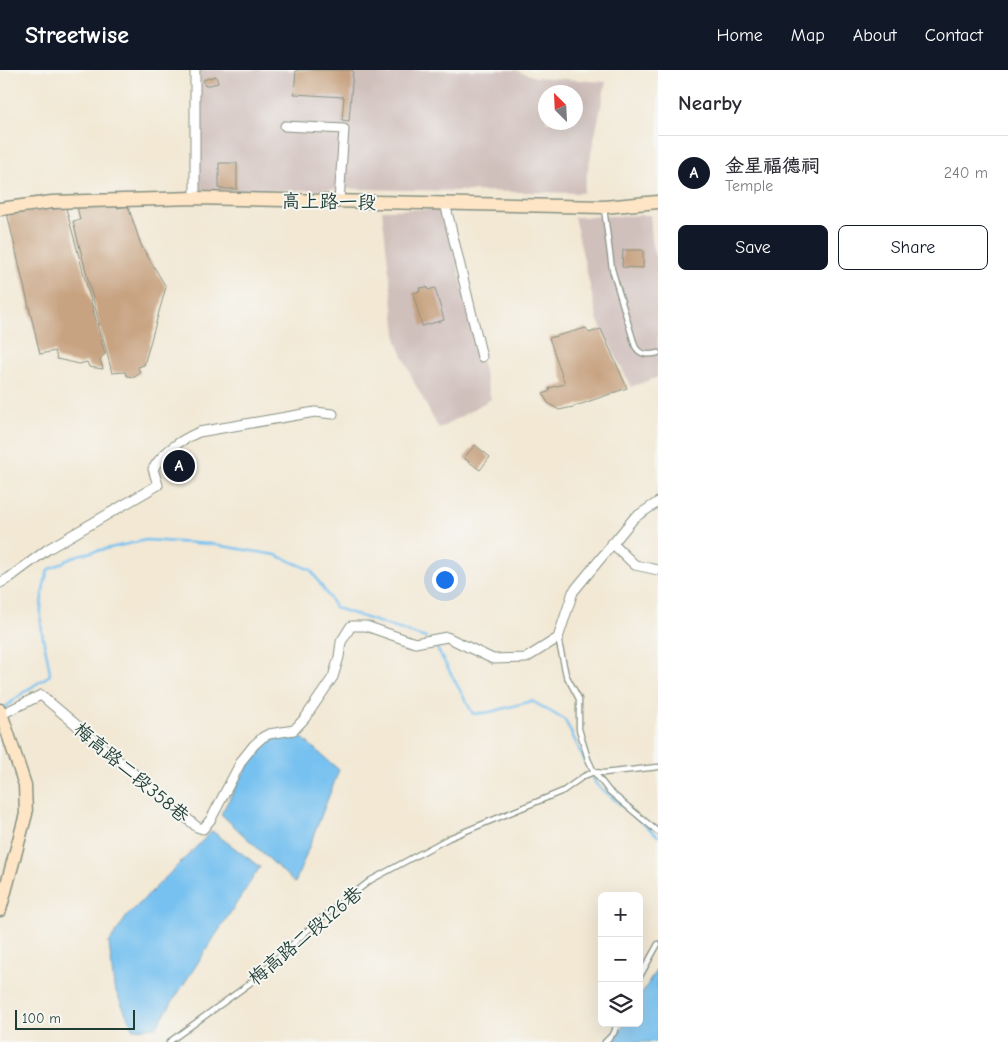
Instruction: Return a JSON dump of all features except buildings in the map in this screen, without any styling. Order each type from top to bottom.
[{"type":"street","points":[[195,70],[195,198]]},
{"type":"street","points":[[285,126],[344,129],[339,201]]},
{"type":"street","name":"高上路一段","points":[[0,209],[52,202],[195,198],[604,207],[658,202]]},
{"type":"street","points":[[445,203],[482,357]]},
{"type":"street","points":[[0,583],[70,535],[158,485],[153,469],[166,453],[184,439],[198,432],[316,412],[333,414]]},
{"type":"street","points":[[558,638],[573,592],[634,518],[658,502]]},
{"type":"street","points":[[612,543],[635,564],[658,570]]},
{"type":"street","name":"梅高路二段358巷","points":[[1,712],[41,695],[197,827],[203,829],[211,819],[242,760],[254,745],[269,734],[294,730],[305,718],[333,677],[341,642],[351,626],[366,626],[415,643],[447,637],[493,659],[526,658],[558,638]]},
{"type":"street","points":[[0,910],[26,814],[25,786],[4,730],[1,712]]},
{"type":"lane","points":[[604,207],[612,269],[635,346],[637,351],[644,354],[658,353]]},
{"type":"lane","points":[[558,638],[566,675],[579,699],[580,729],[588,759],[594,772],[609,791],[658,832]]},
{"type":"lane","points":[[594,772],[604,773],[658,767]]},
{"type":"lane","name":"梅高路二段126巷","points":[[169,1042],[250,984],[319,920],[371,880],[449,838],[563,791],[584,776],[594,772]]},
{"type":"lane","points":[[643,971],[658,944]]},
{"type":"lane","points":[[605,1042],[614,1032],[616,1027]]},
{"type":"shaded area","points":[[199,70],[366,70],[390,75],[400,70],[515,70],[535,77],[606,82],[583,193],[350,189],[199,192]]},
{"type":"shaded area","points":[[443,209],[491,399],[439,429],[414,382],[397,342],[382,210]]},
{"type":"shaded area","points":[[650,215],[653,250],[658,260],[658,377],[631,387],[598,321],[574,217]]},
{"type":"water","points":[[293,730],[339,770],[295,883],[221,814],[264,737]]},
{"type":"water","points":[[212,831],[260,867],[156,1027],[133,1029],[114,987],[109,943],[127,916]]},
{"type":"water","points":[[658,967],[658,1042],[614,1042],[623,1027],[643,1027],[643,992]]},
{"type":"waterway","points":[[3,709],[50,675],[41,628],[42,595],[48,570],[78,555],[146,540],[210,544],[276,555],[311,570],[336,608],[426,638]]},
{"type":"waterway","points":[[433,641],[473,714],[490,712],[532,701],[565,720],[596,784],[658,836]]},
{"type":"place","name":"金星福德祠","points":[[179,466]]}]
